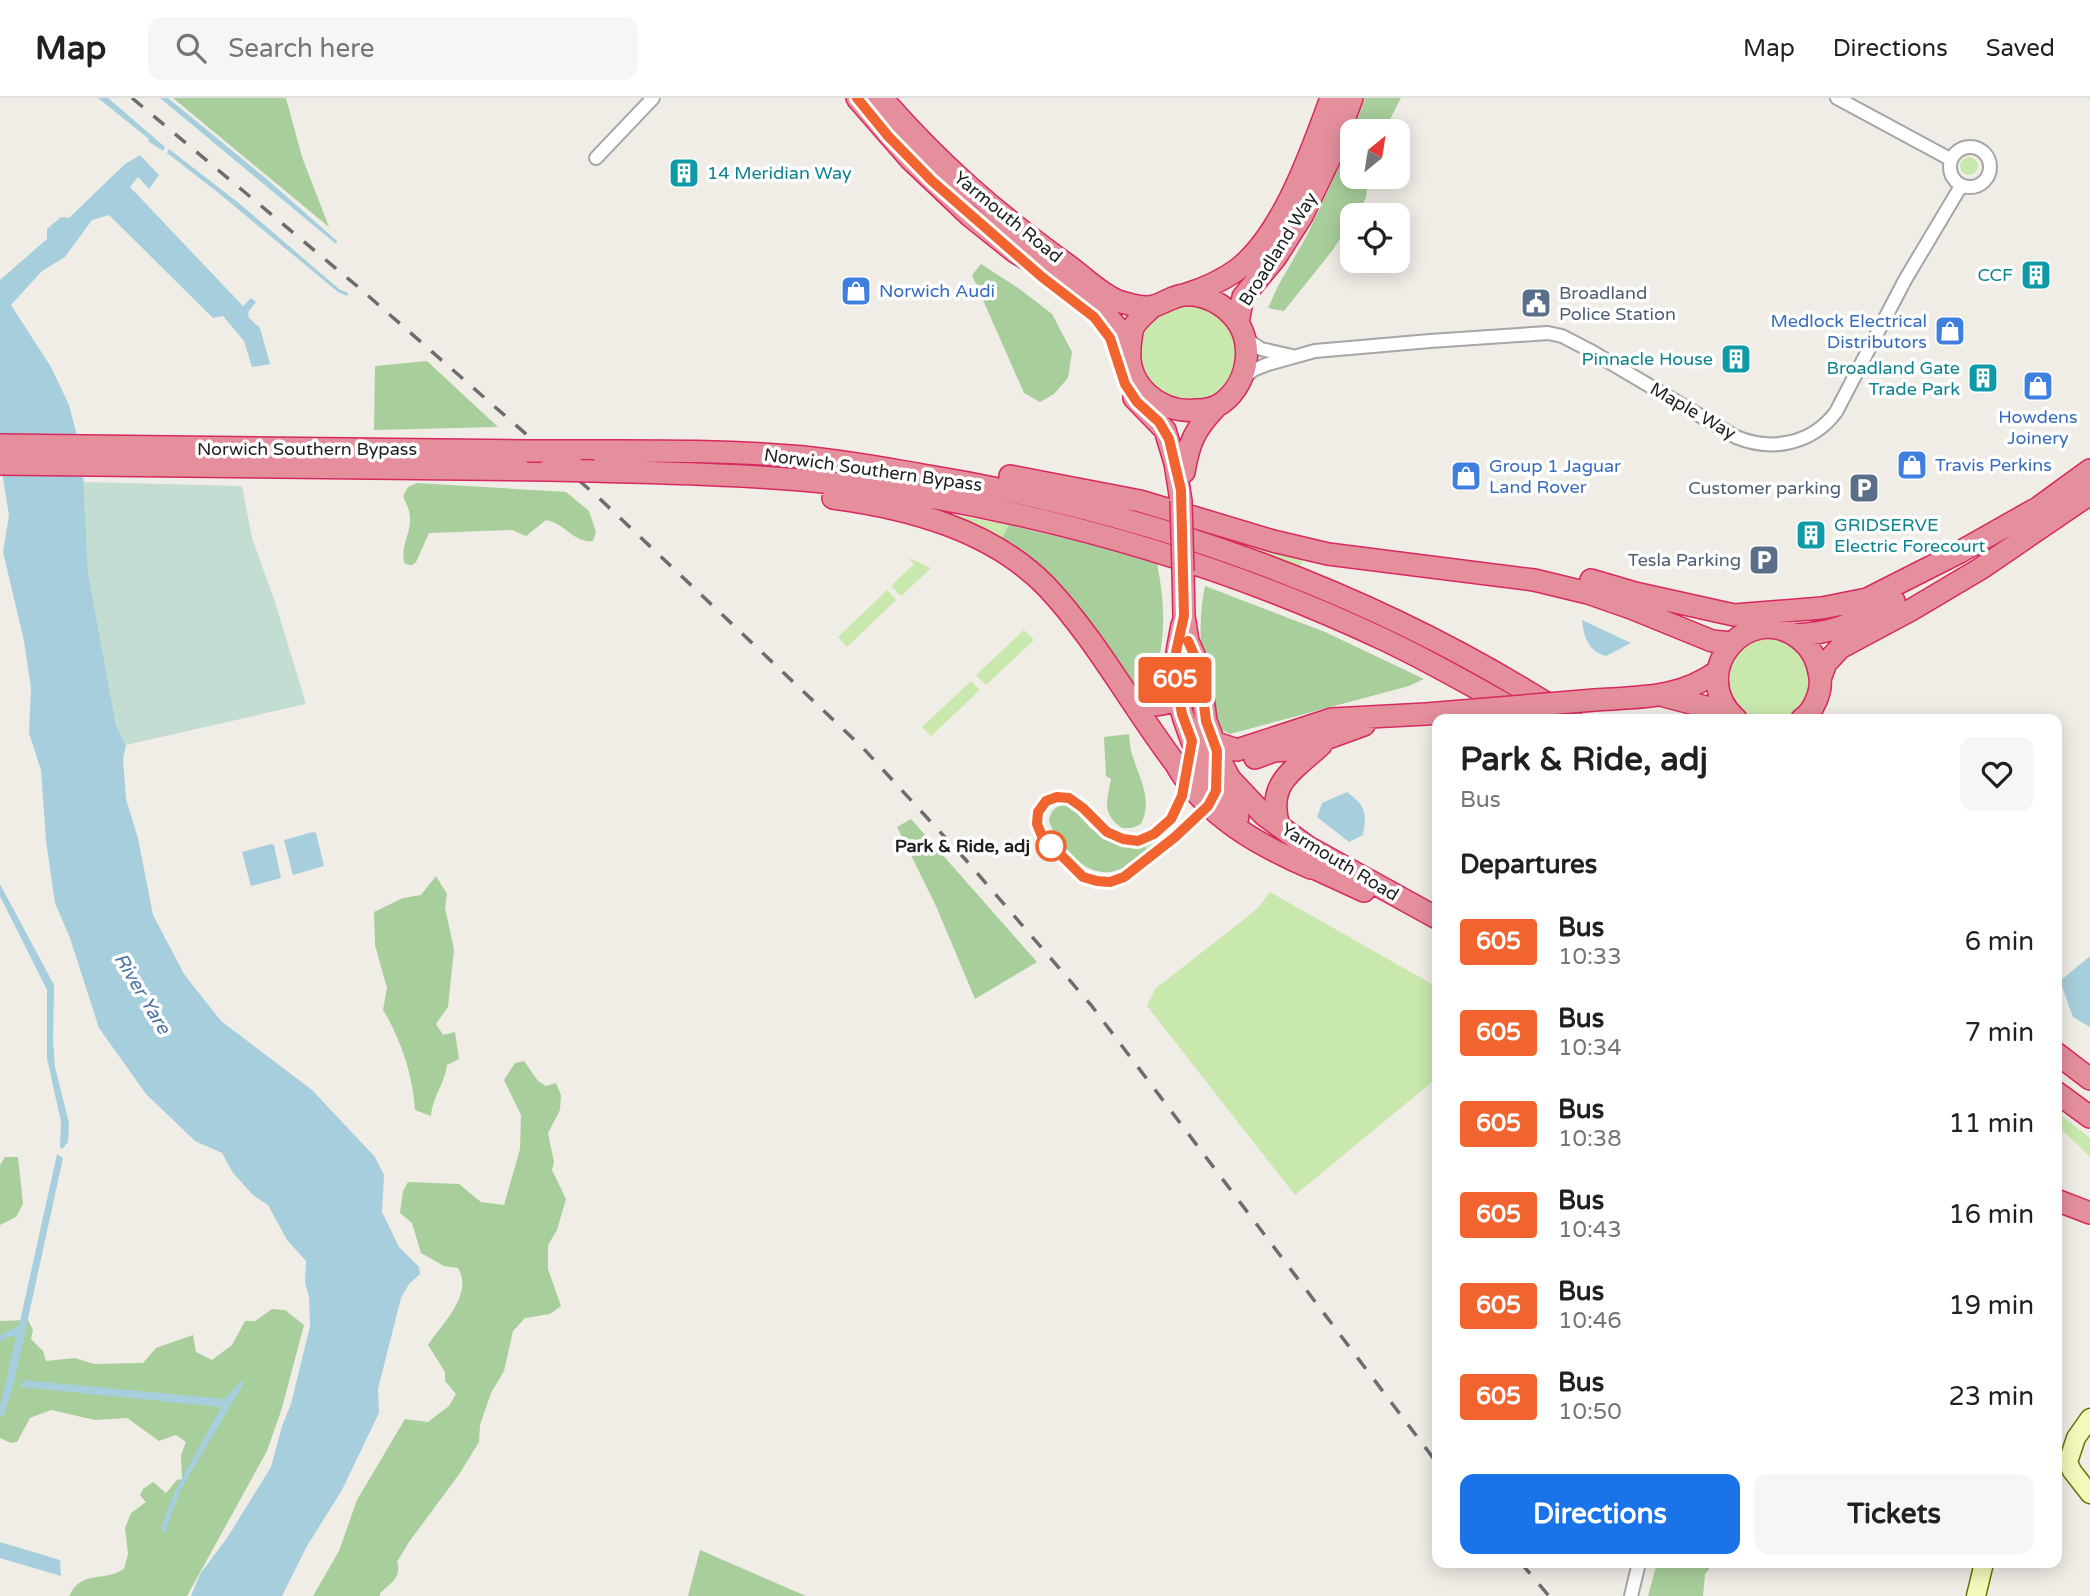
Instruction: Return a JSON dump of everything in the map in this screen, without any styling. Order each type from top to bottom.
[{"type":"highway","name":"Yarmouth Road","points":[[857,98],[888,136],[932,181],[1015,252],[1099,307],[1120,331],[1130,352],[1138,382],[1152,399],[1164,406],[1175,430],[1175,463],[1181,490],[1184,616],[1188,641],[1199,666],[1207,750],[1222,777],[1308,847],[1431,915]]},
{"type":"highway","name":"Yarmouth Road","points":[[882,98],[961,182],[1028,237],[1116,300],[1152,307]]},
{"type":"highway","name":"Broadland Way","points":[[1184,295],[1222,279],[1239,268],[1267,236],[1296,184],[1331,98]]},
{"type":"highway","name":"Broadland Way","points":[[1241,330],[1243,297],[1276,257],[1302,216],[1330,158],[1352,98]]},
{"type":"highway","points":[[1015,252],[1042,277],[1074,299],[1102,326],[1110,338],[1125,384],[1137,402],[1165,430],[1175,463]]},
{"type":"highway","points":[[1130,352],[1133,328],[1152,307],[1184,295],[1201,297],[1227,310],[1241,330],[1247,354],[1241,381]]},
{"type":"highway","name":"Yarmouth Road","points":[[1181,490],[1190,443],[1199,425],[1229,397],[1241,381]]},
{"type":"highway","points":[[1164,406],[1186,411],[1216,407]]},
{"type":"highway","name":"Norwich Southern Bypass","points":[[0,445],[453,458],[549,470],[778,479],[891,491],[997,509],[1099,534],[1200,565],[1307,605],[1387,641],[1522,714]]},
{"type":"highway","name":"Norwich Southern Bypass","points":[[0,464],[209,468],[453,458],[527,451],[680,451],[793,456],[879,467],[1012,490],[1148,525],[1248,559],[1413,629],[1564,714]]},
{"type":"highway","points":[[879,467],[979,471],[1140,501],[1273,541],[1328,554],[1534,580],[1588,593],[1713,641],[1732,643]]},
{"type":"highway","points":[[1794,635],[1831,632],[1851,624],[1975,553],[2090,470]]},
{"type":"highway","points":[[648,472],[725,486],[848,500],[917,514],[968,533],[1014,560],[1043,584],[1087,636],[1185,780],[1208,806],[1270,851],[1311,868]]},
{"type":"highway","points":[[1808,714],[1817,698],[1826,663],[1840,648],[1980,569],[2090,494]]},
{"type":"highway","points":[[1381,560],[1511,565],[1591,580],[1635,593],[1734,615],[1761,613],[1822,608],[1867,599],[1958,553],[2034,510]]},
{"type":"highway","name":"Yarmouth Road","points":[[1184,616],[1176,652],[1178,696],[1192,741],[1207,750]]},
{"type":"highway","points":[[1732,714],[1719,693],[1717,671],[1720,660],[1732,643],[1751,631],[1762,628],[1784,630],[1794,635],[1808,646],[1817,662],[1820,679]]},
{"type":"highway","points":[[1123,690],[1137,702],[1148,705],[1164,704],[1178,696],[1186,683],[1188,641]]},
{"type":"highway","points":[[1207,750],[1237,750],[1332,719],[1664,696],[1702,682],[1717,671]]},
{"type":"highway","points":[[1664,696],[1726,714]]},
{"type":"highway","points":[[1175,763],[1222,777],[1274,751],[1298,749],[1391,717]]},
{"type":"highway","points":[[1279,826],[1275,811],[1277,790],[1287,777],[1331,736]]},
{"type":"highway","points":[[1222,777],[1237,750]]},
{"type":"highway","name":"Yarmouth Road","points":[[1222,777],[1222,801],[1272,843],[1311,868],[1359,890],[1431,915]]},
{"type":"highway","points":[[2062,1058],[2090,1079]]},
{"type":"highway","points":[[2062,1070],[2090,1091]]},
{"type":"highway","points":[[2062,1096],[2090,1117]]},
{"type":"highway","points":[[2062,1201],[2090,1213]]},
{"type":"street","points":[[596,158],[653,98]]},
{"type":"street","points":[[1837,98],[1951,159]]},
{"type":"street","points":[[1972,146],[1983,151],[1990,163],[1990,169],[1985,181],[1973,187],[1961,186],[1950,174],[1951,159],[1957,151],[1972,146]]},
{"type":"street","name":"Maple Way","points":[[1241,381],[1253,370],[1293,356],[1325,350],[1548,333],[1590,350],[1736,438],[1770,445],[1791,443],[1820,429],[1836,412],[1905,280],[1961,186]]},
{"type":"street","name":"Maple Way","points":[[1241,330],[1261,349],[1293,356]]},
{"type":"street","points":[[2090,1418],[2076,1438],[2064,1473],[2090,1494]]},
{"type":"street","points":[[1631,1596],[1638,1568]]},
{"type":"street","points":[[1976,1596],[1983,1568]]},
{"type":"green space","points":[[173,98],[286,98],[302,157],[329,227]]},
{"type":"green space","points":[[1365,98],[1401,98],[1390,119],[1357,119]]},
{"type":"green space","points":[[1969,157],[1975,160],[1978,166],[1975,172],[1969,175],[1963,172],[1960,166],[1963,160]]},
{"type":"green space","points":[[1340,165],[1340,189],[1367,189],[1366,198],[1363,203],[1340,203],[1340,239],[1332,251],[1284,311],[1268,308],[1278,286],[1306,237]]},
{"type":"green space","points":[[981,264],[1052,314],[1072,352],[1068,378],[1054,394],[1040,402],[1024,393],[972,275]]},
{"type":"green space","points":[[1188,305],[1207,308],[1223,319],[1234,335],[1237,354],[1234,373],[1223,389],[1207,400],[1188,403],[1169,400],[1153,389],[1142,373],[1139,354],[1142,335],[1153,319],[1169,308]]},
{"type":"green space","points":[[427,361],[498,427],[374,430],[375,366]]},
{"type":"green space","points":[[83,482],[242,486],[252,538],[306,704],[126,745],[116,725],[88,572]]},
{"type":"green space","points":[[417,483],[566,492],[589,511],[596,532],[593,541],[586,541],[546,520],[526,536],[512,530],[429,533],[416,562],[412,565],[405,564],[403,552],[410,518],[403,496],[408,487]]},
{"type":"green space","points":[[1095,496],[1304,556],[1300,568],[1208,534],[1094,501]]},
{"type":"green space","points":[[941,512],[1009,525],[1003,536],[1004,548]]},
{"type":"green space","points":[[1009,525],[1106,548],[1157,564],[1163,625],[1160,655],[1152,685],[1144,689],[1135,686],[1123,676],[1004,548],[1003,536]]},
{"type":"green space","points":[[909,558],[931,568],[901,596],[891,586],[914,564]]},
{"type":"green space","points":[[1205,586],[1325,632],[1424,679],[1409,686],[1230,734],[1216,727],[1207,694],[1201,638]]},
{"type":"green space","points":[[887,590],[896,600],[847,647],[838,637]]},
{"type":"green space","points":[[1024,630],[1034,640],[986,685],[976,675]]},
{"type":"green space","points":[[1761,639],[1777,639],[1792,645],[1804,657],[1810,672],[1808,696],[1793,714],[1745,714],[1734,703],[1728,688],[1728,672],[1734,657],[1746,645]]},
{"type":"green space","points":[[971,681],[980,690],[931,736],[922,727]]},
{"type":"green space","points":[[1129,734],[1131,752],[1144,790],[1146,807],[1141,824],[1122,828],[1108,812],[1111,779],[1106,776],[1104,737]]},
{"type":"green space","points":[[1065,804],[1075,809],[1091,828],[1104,838],[1128,845],[1144,845],[1149,853],[1130,865],[1109,872],[1099,872],[1080,863],[1064,848],[1049,821],[1054,810]]},
{"type":"green space","points":[[911,819],[1037,962],[975,999],[936,906],[897,827]]},
{"type":"green space","points":[[1177,819],[1182,823],[1149,853],[1144,845]]},
{"type":"green space","points":[[436,876],[447,894],[445,908],[454,949],[448,1007],[436,1024],[443,1035],[455,1032],[459,1059],[447,1065],[431,1116],[415,1110],[405,1058],[383,1010],[387,988],[375,945],[374,912],[403,898],[421,895]]},
{"type":"green space","points":[[1270,892],[1432,984],[1432,1082],[1295,1195],[1147,1006],[1155,989],[1257,909]]},
{"type":"green space","points":[[524,1061],[538,1081],[546,1086],[556,1083],[561,1095],[560,1110],[548,1133],[554,1162],[552,1170],[566,1199],[557,1230],[548,1245],[548,1269],[561,1306],[550,1314],[525,1318],[513,1331],[504,1371],[491,1393],[480,1425],[479,1442],[460,1473],[409,1542],[397,1562],[398,1572],[380,1596],[313,1596],[339,1551],[357,1500],[405,1419],[428,1422],[449,1406],[456,1394],[445,1381],[445,1372],[428,1345],[454,1308],[462,1288],[462,1278],[458,1268],[444,1266],[421,1253],[412,1223],[400,1213],[403,1191],[408,1182],[459,1184],[481,1202],[504,1205],[520,1149],[521,1115],[504,1080],[515,1063]]},
{"type":"green space","points":[[2062,1116],[2090,1138],[2090,1157],[2062,1130]]},
{"type":"green space","points":[[5,1157],[18,1157],[23,1204],[16,1217],[0,1225],[0,1165]]},
{"type":"green space","points":[[272,1309],[285,1310],[304,1325],[282,1408],[267,1451],[187,1596],[69,1596],[80,1582],[86,1579],[124,1569],[128,1554],[125,1528],[131,1513],[146,1502],[140,1495],[143,1489],[153,1482],[166,1493],[178,1479],[182,1480],[181,1455],[186,1442],[176,1435],[159,1441],[127,1418],[95,1420],[51,1410],[30,1418],[17,1442],[11,1443],[0,1438],[0,1321],[28,1320],[33,1330],[31,1339],[43,1351],[46,1361],[75,1358],[94,1364],[143,1363],[156,1348],[193,1335],[196,1352],[212,1360],[232,1345],[245,1321],[255,1321]]},
{"type":"green space","points":[[700,1550],[806,1596],[688,1596]]},
{"type":"green space","points":[[1656,1568],[1710,1568],[1705,1574],[1703,1596],[1648,1596]]},
{"type":"water","points":[[98,98],[108,98],[165,147],[163,151],[148,141],[149,139]]},
{"type":"water","points":[[160,98],[168,98],[269,181],[337,241],[336,244]]},
{"type":"water","points":[[169,149],[240,204],[339,289],[348,293],[347,296],[338,292],[167,153]]},
{"type":"water","name":"River Yare","points":[[140,155],[159,175],[149,189],[138,177],[130,187],[243,306],[251,298],[256,302],[248,312],[249,318],[260,328],[270,364],[252,367],[244,341],[223,316],[213,318],[109,215],[92,220],[65,257],[42,271],[11,305],[51,367],[69,405],[82,455],[88,572],[116,725],[126,745],[123,759],[126,799],[138,838],[153,915],[184,974],[221,1021],[312,1090],[375,1157],[384,1175],[382,1212],[399,1247],[419,1267],[420,1274],[409,1284],[401,1298],[378,1389],[379,1413],[342,1490],[307,1546],[282,1596],[191,1596],[200,1574],[227,1538],[271,1467],[291,1404],[310,1326],[309,1297],[305,1283],[306,1261],[287,1240],[268,1205],[253,1195],[233,1173],[222,1153],[195,1141],[146,1094],[99,1028],[70,938],[55,903],[46,841],[41,770],[29,733],[31,688],[24,641],[3,552],[9,515],[0,460],[0,280],[47,239],[47,229],[61,217],[69,218],[125,164]]},
{"type":"water","points":[[1582,620],[1631,643],[1606,656],[1600,654],[1588,642]]},
{"type":"water","points":[[1347,792],[1358,802],[1365,815],[1363,835],[1349,842],[1317,817],[1322,803]]},
{"type":"water","points":[[316,833],[324,866],[293,875],[284,840]]},
{"type":"water","points":[[274,845],[281,878],[251,886],[242,852]]},
{"type":"water","points":[[0,884],[54,985],[55,1067],[69,1123],[68,1142],[63,1148],[60,1148],[61,1122],[47,1058],[47,990],[0,896]]},
{"type":"water","points":[[2090,956],[2090,1027],[2073,1017],[2062,979]]},
{"type":"water","points":[[57,1154],[63,1158],[14,1383],[3,1418],[0,1416],[0,1406],[16,1337],[11,1336],[0,1341],[0,1335],[19,1326]]},
{"type":"water","points":[[23,1380],[225,1399],[241,1381],[244,1383],[180,1491],[165,1533],[161,1531],[161,1527],[175,1491],[221,1407],[21,1387]]},
{"type":"water","points":[[0,1542],[60,1560],[61,1576],[0,1558]]},
{"type":"railway","points":[[132,98],[357,286],[599,498],[863,748],[965,859],[1091,1005],[1432,1456]]},
{"type":"railway","points":[[1525,1568],[1549,1596]]},
{"type":"bus line","name":"605","points":[[857,98],[888,136],[932,181],[1042,277],[1094,317],[1110,338],[1125,384],[1137,402],[1159,422],[1169,439],[1181,490],[1184,616],[1176,652],[1175,676],[1182,714],[1192,741],[1182,796],[1171,819],[1154,834],[1138,841],[1116,837],[1107,832],[1069,798],[1057,797],[1046,801],[1038,812],[1037,824],[1042,836],[1083,877],[1110,882],[1124,877],[1168,844],[1208,806],[1216,791],[1217,751],[1206,721],[1199,666],[1188,641]]},
{"type":"place","name":"14 Meridian Way","points":[[684,173]]},
{"type":"place","name":"CCF","points":[[2036,275]]},
{"type":"place","name":"Norwich Audi","points":[[856,291]]},
{"type":"place","name":"Broadland Police Station","points":[[1536,303]]},
{"type":"place","name":"Medlock Electrical Distributors","points":[[1950,331]]},
{"type":"place","name":"Pinnacle House","points":[[1736,359]]},
{"type":"place","name":"Broadland Gate Trade Park","points":[[1983,378]]},
{"type":"place","name":"Howdens Joinery","points":[[2038,386]]},
{"type":"place","name":"Travis Perkins","points":[[1912,465]]},
{"type":"place","name":"Group 1 Jaguar Land Rover","points":[[1466,476]]},
{"type":"place","name":"Customer parking","points":[[1864,488]]},
{"type":"place","name":"GRIDSERVE Electric Forecourt","points":[[1811,535]]},
{"type":"place","name":"Tesla Parking","points":[[1764,560]]},
{"type":"place","name":"Park & Ride, adj","points":[[1051,846]]}]
